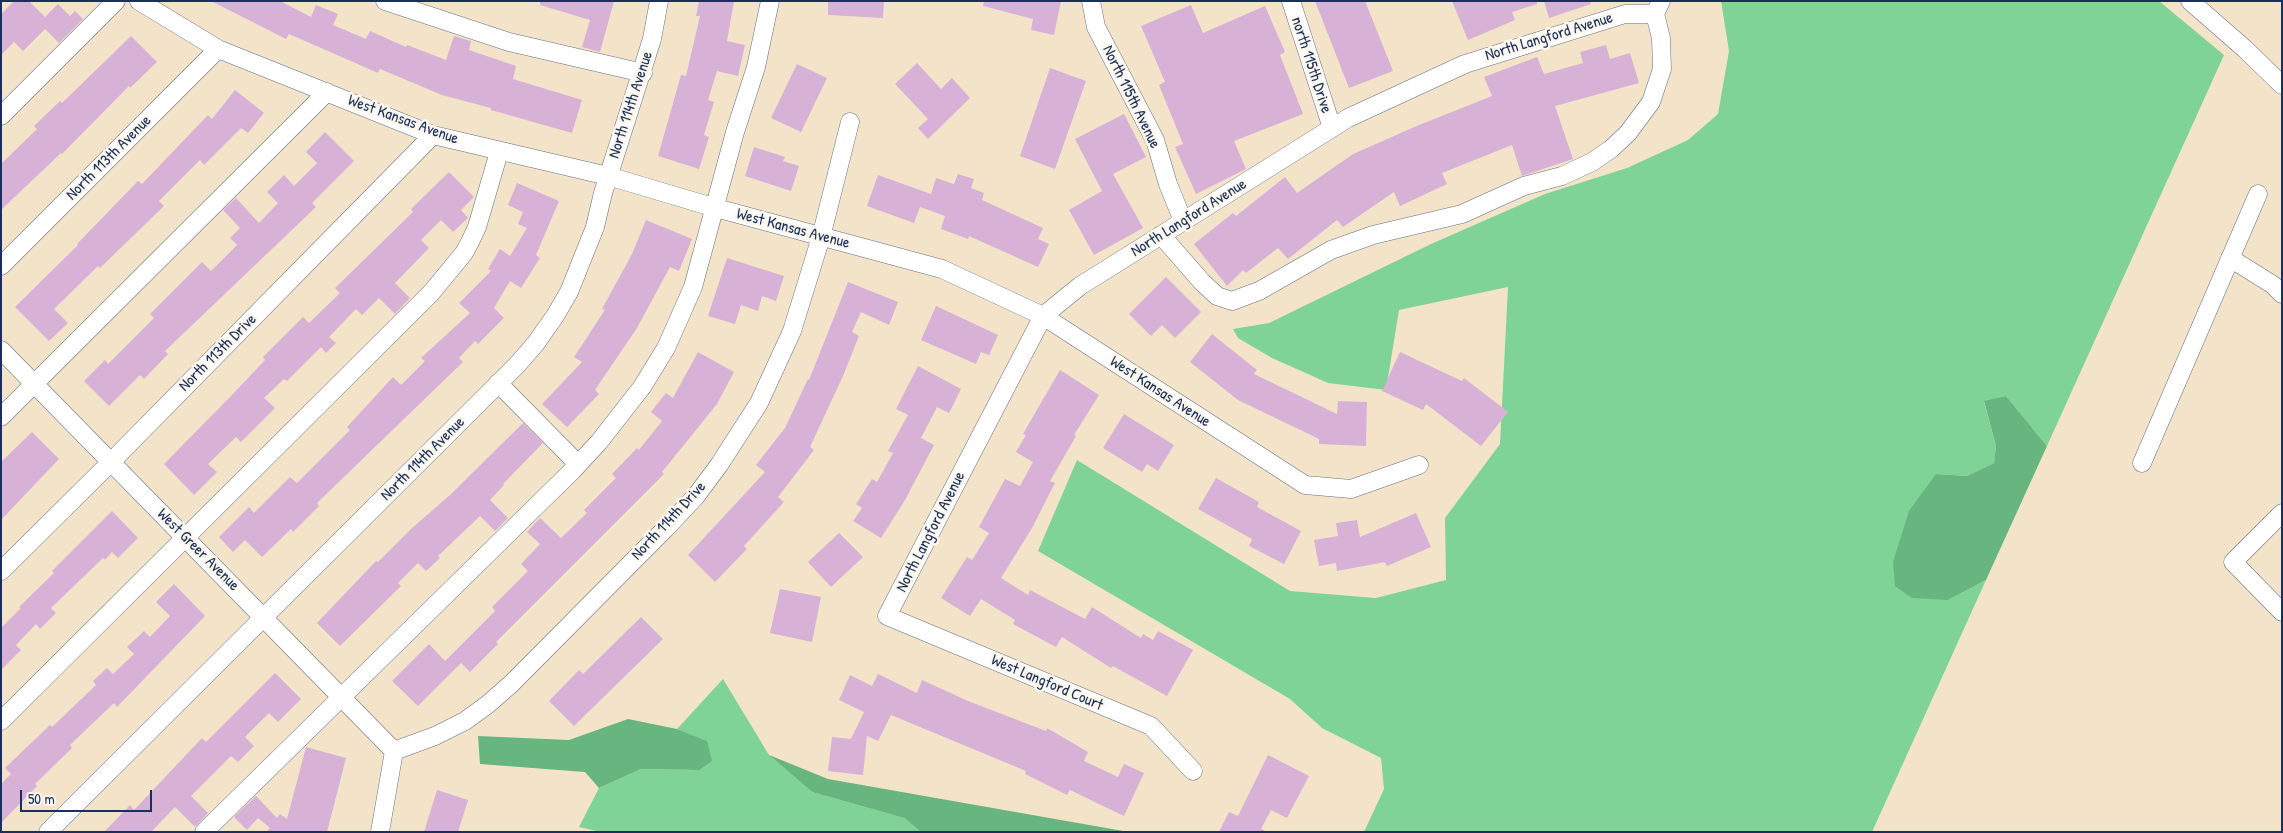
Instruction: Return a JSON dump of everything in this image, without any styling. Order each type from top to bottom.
[{"type":"street","points":[[1,116],[116,1]]},
{"type":"street","name":"West Kansas Avenue","points":[[139,1],[218,49],[433,135],[608,176],[716,208],[942,269],[1043,316],[1305,485],[1351,489],[1420,466]]},
{"type":"street","points":[[385,1],[509,42],[642,73]]},
{"type":"street","name":"North 114th Avenue","points":[[48,832],[536,343],[569,292],[595,227],[608,176],[652,39],[659,1]]},
{"type":"street","points":[[204,832],[578,464],[624,412],[642,388],[666,348],[693,287],[716,208],[735,132],[756,67],[770,1]]},
{"type":"street","name":"North 115th Avenue","points":[[1091,1],[1096,27],[1156,140],[1168,184],[1183,221]]},
{"type":"street","name":"north 115th Drive","points":[[1290,1],[1332,128]]},
{"type":"street","points":[[2190,1],[2245,49],[2282,85]]},
{"type":"street","points":[[1162,235],[1202,282],[1217,296],[1232,301],[1259,291],[1331,250],[1373,235],[1462,214],[1524,186],[1562,176],[1592,162],[1612,149],[1628,133],[1651,102],[1662,69],[1658,8]]},
{"type":"street","name":"North Langford Avenue","points":[[887,616],[1043,316],[1080,286],[1348,118],[1465,64],[1625,14],[1658,8]]},
{"type":"street","name":"North 113th Avenue","points":[[1,266],[218,49]]},
{"type":"street","points":[[1,417],[327,92]]},
{"type":"street","name":"North 114th Drive","points":[[394,751],[435,736],[465,721],[488,705],[518,677],[696,496],[740,434],[777,367],[792,331],[822,237],[850,122]]},
{"type":"street","name":"North 113th Drive","points":[[1,571],[433,135]]},
{"type":"street","points":[[1,721],[418,306],[455,264],[464,253],[477,227],[499,152]]},
{"type":"street","points":[[2142,464],[2258,194]]},
{"type":"street","points":[[2230,258],[2273,284],[2281,293]]},
{"type":"street","name":"West Greer Avenue","points":[[1,350],[394,751]]},
{"type":"street","points":[[498,383],[578,464]]},
{"type":"street","points":[[2282,513],[2233,562],[2282,612]]},
{"type":"street","name":"West Langford Court","points":[[887,616],[1151,726],[1193,771]]},
{"type":"street","points":[[380,832],[394,751]]},
{"type":"green space","points":[[1721,1],[2159,1],[2224,55],[2047,446],[2006,396],[1984,402],[1996,446],[1994,463],[1967,476],[1936,474],[1948,600],[1986,580],[1872,832],[1364,832],[1384,789],[1381,758],[1322,728],[1290,699],[1038,551],[1077,460],[1290,591],[1376,598],[1446,580],[1445,518],[1500,444],[1508,287],[1399,310],[1386,390],[1328,383],[1272,358],[1238,338],[1233,329],[1269,323],[1431,244],[1545,194],[1627,168],[1688,140],[1718,114],[1729,51]]},
{"type":"green space","points":[[2006,396],[2047,446],[1986,580],[1948,600],[1912,598],[1895,586],[1893,562],[1909,511],[1936,474],[1967,476],[1994,463],[1996,446],[1984,401]]},
{"type":"green space","points":[[723,679],[769,755],[812,792],[904,818],[921,832],[601,832],[579,827],[599,788],[641,769],[699,770],[706,741],[677,729]]},
{"type":"green space","points":[[628,719],[677,729],[707,741],[712,761],[699,770],[641,769],[599,788],[585,772],[480,764],[478,736],[569,740]]},
{"type":"green space","points":[[769,755],[828,779],[1129,832],[921,832],[904,818],[812,792]]},
{"type":"building","points":[[14,1],[29,1],[45,17],[58,4],[70,16],[75,11],[83,19],[59,43],[45,29],[23,51],[14,42],[1,55],[1,14]]},
{"type":"building","points":[[211,1],[280,1],[311,17],[316,5],[338,14],[333,25],[366,39],[370,31],[406,47],[407,45],[446,60],[454,36],[471,41],[469,50],[516,66],[513,79],[582,100],[572,133],[442,95],[380,69],[378,73],[289,34],[286,39]]},
{"type":"building","points":[[540,1],[614,1],[600,52],[582,47],[590,20],[540,5]]},
{"type":"building","points":[[699,1],[734,1],[727,41],[745,45],[738,76],[717,71],[708,100],[714,102],[704,135],[709,137],[699,169],[658,156],[681,75],[686,76],[700,16],[696,16]]},
{"type":"building","points":[[828,1],[884,1],[883,18],[828,15]]},
{"type":"building","points":[[984,1],[1061,1],[1054,35],[1031,30],[1033,19],[983,6]]},
{"type":"building","points":[[1315,1],[1365,1],[1393,71],[1349,88]]},
{"type":"building","points":[[1452,1],[1537,1],[1537,4],[1512,12],[1515,20],[1468,40]]},
{"type":"building","points":[[1544,1],[1590,1],[1591,4],[1549,18]]},
{"type":"building","points":[[1191,5],[1203,33],[1265,6],[1285,52],[1280,55],[1303,114],[1234,141],[1246,169],[1196,194],[1175,147],[1183,144],[1159,85],[1165,82],[1141,26]]},
{"type":"building","points":[[131,36],[157,62],[130,88],[129,86],[62,154],[1,210],[1,164],[37,129],[34,126],[60,101],[62,103]]},
{"type":"building","points":[[1606,45],[1610,59],[1630,53],[1639,83],[1555,106],[1573,159],[1522,176],[1512,145],[1442,173],[1447,184],[1400,206],[1394,192],[1343,227],[1337,220],[1288,259],[1278,248],[1246,273],[1243,270],[1227,286],[1194,244],[1233,213],[1236,216],[1285,177],[1297,193],[1353,154],[1492,96],[1484,77],[1537,57],[1544,74],[1583,63],[1580,52]]},
{"type":"building","points":[[917,63],[941,89],[952,78],[970,98],[928,139],[918,128],[928,119],[895,84]]},
{"type":"building","points":[[797,64],[827,78],[801,132],[771,118]]},
{"type":"building","points":[[1050,68],[1086,81],[1055,169],[1020,156]]},
{"type":"building","points":[[235,90],[264,113],[248,133],[241,128],[204,165],[200,160],[159,201],[164,206],[100,268],[98,266],[54,309],[68,323],[49,341],[15,307],[78,245],[138,181],[142,184],[208,115],[212,119]]},
{"type":"building","points":[[1124,114],[1146,157],[1113,174],[1143,228],[1094,255],[1069,210],[1102,191],[1075,139]]},
{"type":"building","points":[[325,132],[354,161],[312,203],[316,207],[165,351],[168,354],[144,379],[140,375],[109,406],[84,381],[105,360],[108,364],[154,318],[150,314],[202,262],[211,271],[237,245],[230,238],[240,228],[223,210],[236,198],[259,223],[278,203],[267,192],[284,175],[294,186],[317,163],[306,152]]},
{"type":"building","points":[[754,147],[785,157],[783,161],[799,166],[791,191],[745,176]]},
{"type":"building","points":[[449,172],[474,197],[461,210],[468,218],[453,232],[441,220],[421,240],[429,248],[395,283],[410,298],[395,314],[379,298],[362,315],[356,309],[329,337],[336,343],[326,353],[321,347],[287,381],[284,379],[264,398],[275,408],[241,442],[236,437],[208,464],[217,472],[194,495],[164,464],[231,396],[265,360],[263,357],[303,317],[309,323],[340,293],[335,288],[413,212],[411,209]]},
{"type":"building","points":[[958,174],[974,179],[971,188],[984,193],[982,200],[1043,228],[1038,239],[1049,244],[1038,267],[969,236],[968,239],[941,229],[945,216],[920,207],[914,223],[867,206],[878,175],[931,194],[936,178],[954,184]]},
{"type":"building","points":[[517,183],[559,201],[536,255],[540,258],[521,288],[510,281],[494,308],[504,318],[478,344],[475,341],[459,358],[463,362],[317,503],[319,506],[293,532],[291,529],[262,557],[245,540],[233,552],[219,537],[249,507],[254,513],[290,477],[297,483],[350,430],[347,427],[393,377],[401,385],[425,361],[421,358],[470,313],[459,303],[491,271],[488,269],[500,249],[510,256],[527,228],[518,224],[523,212],[508,205]]},
{"type":"building","points":[[646,220],[692,239],[679,271],[670,267],[637,328],[595,390],[599,394],[567,427],[542,404],[582,362],[574,357],[605,310],[602,309],[632,254]]},
{"type":"building","points":[[727,258],[784,276],[776,301],[762,296],[758,311],[741,305],[735,324],[708,316]]},
{"type":"building","points":[[1166,277],[1201,312],[1175,338],[1162,325],[1151,336],[1129,314]]},
{"type":"building","points":[[848,282],[898,302],[889,325],[861,312],[852,332],[859,336],[843,376],[810,447],[814,450],[778,497],[784,502],[744,546],[747,549],[715,582],[688,555],[765,472],[756,465],[785,428],[809,380]]},
{"type":"building","points":[[936,306],[998,335],[989,355],[981,352],[976,364],[921,340]]},
{"type":"building","points":[[1212,334],[1257,370],[1254,374],[1337,414],[1338,401],[1367,402],[1366,446],[1319,444],[1319,439],[1238,400],[1190,362]]},
{"type":"building","points":[[698,352],[734,372],[717,404],[662,472],[664,474],[496,642],[498,644],[470,672],[461,663],[418,706],[392,681],[429,644],[445,661],[495,611],[492,607],[528,571],[521,564],[540,544],[527,532],[540,518],[561,538],[587,513],[584,510],[616,478],[612,474],[637,448],[639,450],[662,421],[651,412],[666,393],[673,398]]},
{"type":"building","points":[[1400,352],[1462,381],[1464,378],[1508,412],[1481,446],[1426,404],[1423,410],[1382,391]]},
{"type":"building","points":[[918,366],[961,389],[949,413],[937,407],[921,438],[934,445],[905,500],[881,538],[853,521],[862,508],[856,504],[872,479],[877,482],[893,453],[888,451],[908,415],[896,409]]},
{"type":"building","points":[[1060,370],[1099,395],[1074,435],[1076,436],[1050,481],[1055,483],[1032,528],[1001,578],[1028,595],[1030,590],[1085,619],[1092,607],[1141,638],[1143,634],[1153,640],[1158,631],[1193,650],[1167,696],[1113,666],[1111,668],[1062,637],[1056,647],[1013,624],[1015,620],[981,599],[970,616],[941,598],[967,557],[972,560],[989,533],[979,527],[1005,479],[1020,486],[1033,462],[1016,452],[1026,435],[1023,434]]},
{"type":"building","points":[[1124,414],[1174,445],[1158,471],[1147,464],[1142,472],[1103,448]]},
{"type":"building","points":[[523,423],[543,443],[490,500],[508,518],[495,531],[480,516],[438,556],[440,558],[426,571],[418,563],[398,583],[401,586],[340,646],[317,623],[376,561],[378,562],[411,529],[450,495]]},
{"type":"building","points":[[32,432],[59,459],[1,520],[1,462]]},
{"type":"building","points":[[1216,478],[1259,502],[1257,507],[1301,531],[1284,564],[1249,546],[1252,539],[1198,509]]},
{"type":"building","points":[[112,511],[138,538],[118,558],[112,552],[105,560],[103,558],[51,608],[56,613],[40,629],[36,624],[16,645],[21,650],[1,670],[1,628],[21,608],[19,607],[54,573],[52,571]]},
{"type":"building","points":[[1416,513],[1431,547],[1387,566],[1385,562],[1337,571],[1336,563],[1319,566],[1314,540],[1338,536],[1336,523],[1357,520],[1360,537]]},
{"type":"building","points":[[839,533],[863,557],[831,587],[808,562]]},
{"type":"building","points":[[174,584],[205,616],[117,707],[114,703],[70,745],[72,748],[35,784],[37,786],[1,823],[1,784],[11,774],[5,768],[96,685],[93,681],[107,668],[113,674],[134,654],[127,647],[144,631],[150,637],[170,616],[156,602]]},
{"type":"building","points":[[780,589],[821,597],[812,642],[770,633]]},
{"type":"building","points":[[641,617],[663,639],[574,726],[549,701],[579,670],[583,674]]},
{"type":"building","points":[[275,673],[301,699],[278,722],[269,713],[245,737],[254,746],[238,762],[231,756],[191,796],[208,813],[195,827],[175,807],[151,832],[104,832],[130,805],[134,810],[202,738],[206,742]]},
{"type":"building","points":[[878,674],[917,693],[922,680],[968,701],[1046,731],[1047,728],[1088,752],[1084,761],[1118,777],[1124,764],[1144,773],[1124,816],[1070,790],[1067,795],[1025,774],[1026,771],[891,715],[878,741],[867,736],[863,775],[828,771],[832,737],[851,739],[864,712],[839,700],[850,675],[872,686]]},
{"type":"building","points":[[306,747],[346,758],[327,832],[266,832],[270,828],[258,818],[247,830],[234,817],[256,796],[277,818],[280,814],[287,819]]},
{"type":"building","points":[[1268,755],[1309,776],[1287,818],[1271,810],[1261,829],[1268,832],[1219,832],[1229,812],[1238,816]]},
{"type":"building","points":[[437,790],[468,800],[458,832],[424,832]]}]
